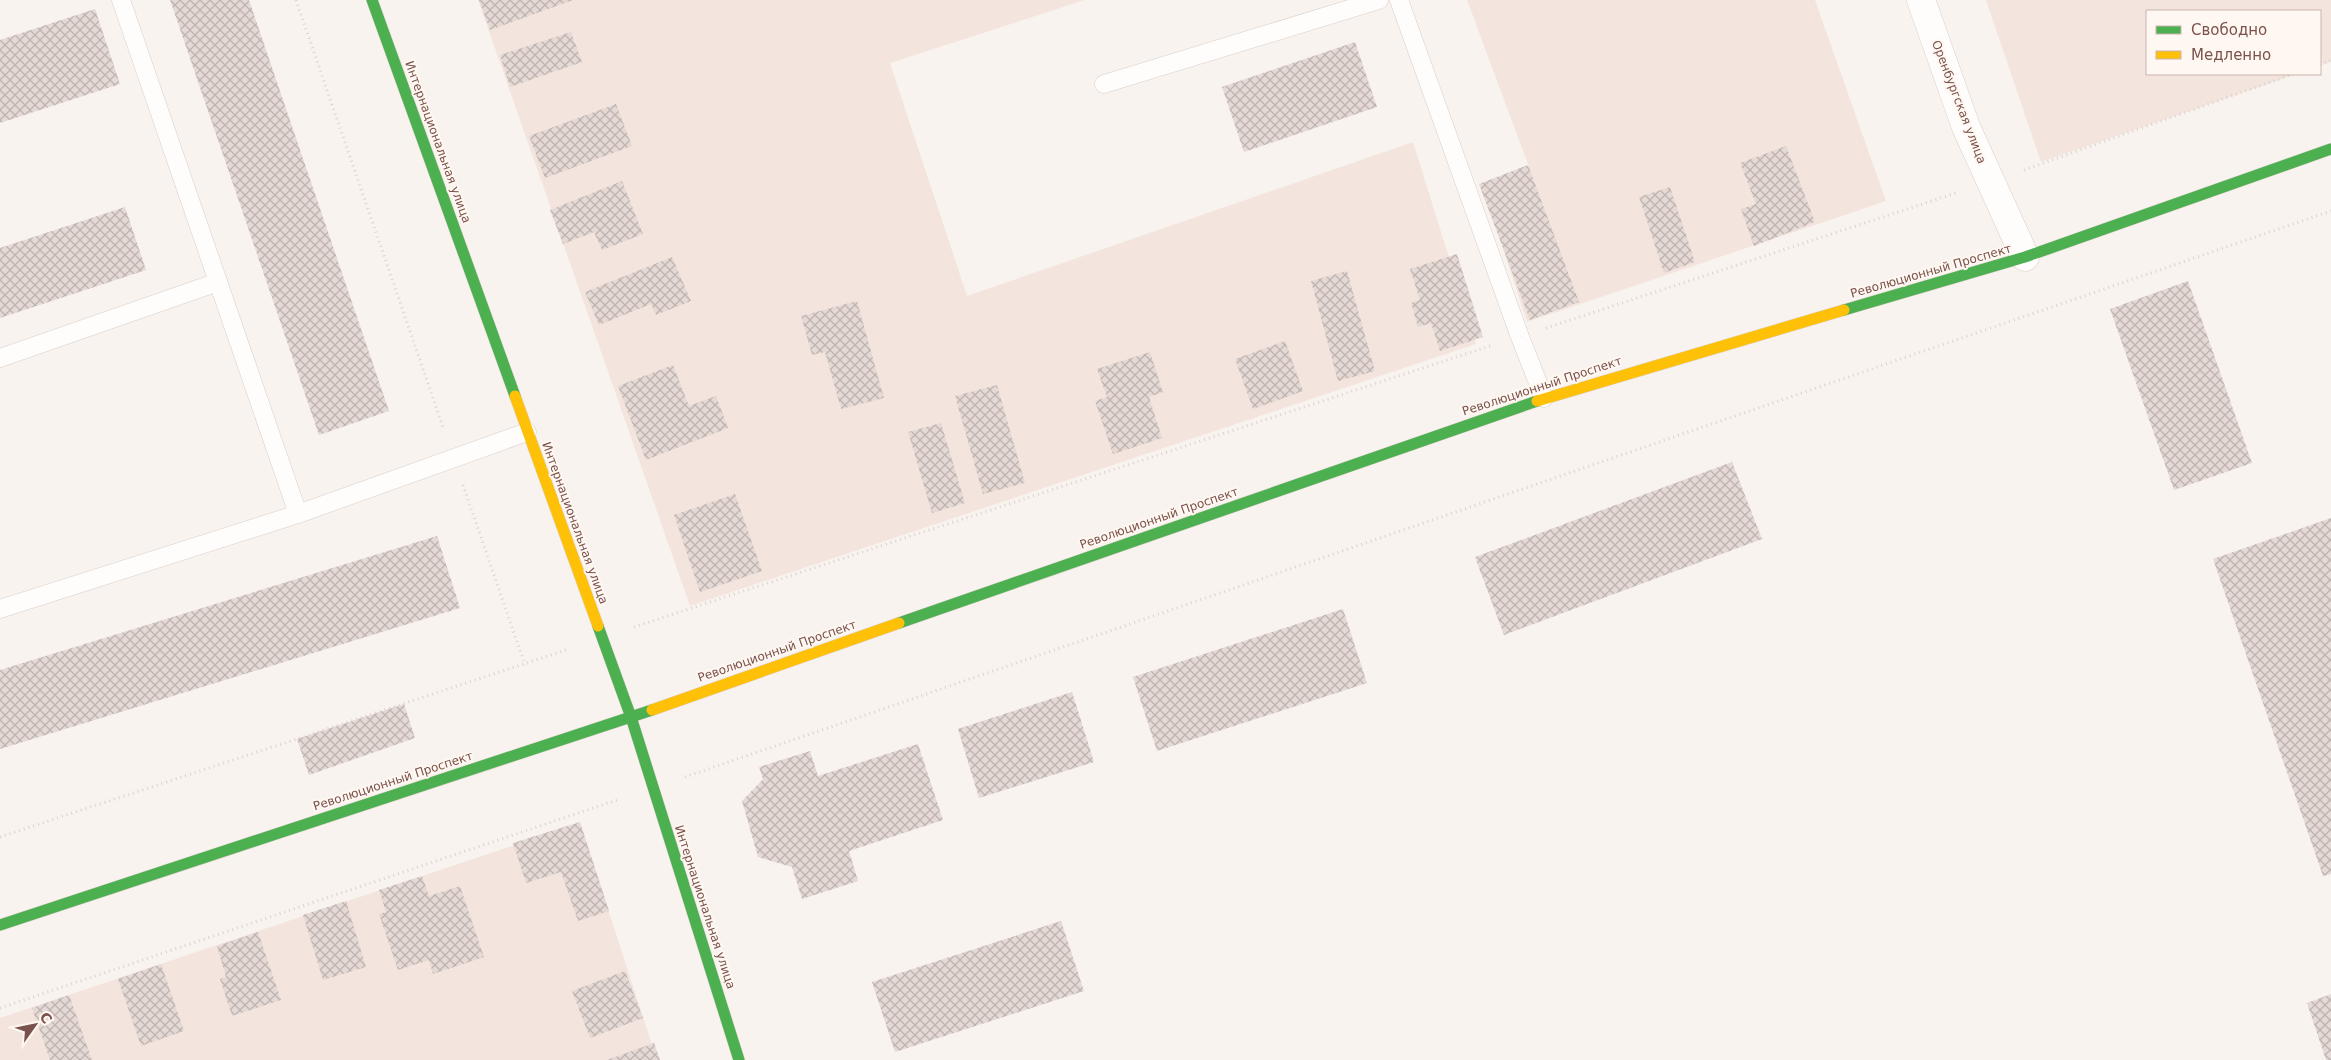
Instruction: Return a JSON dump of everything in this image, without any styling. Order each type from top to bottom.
[{"type":"street","name":"Интернациональная улица","points":[[372,0],[631,717],[739,1060]]},
{"type":"street","name":"Оренбургская улица","points":[[1921,0],[1966,127],[2025,257]]},
{"type":"street","name":"Революционный Проспект","points":[[0,925],[631,717],[1544,398],[2025,257],[2331,149]]},
{"type":"lane","points":[[121,0],[298,514]]},
{"type":"lane","points":[[1104,84],[1379,0]]},
{"type":"lane","points":[[1399,0],[1520,337],[1544,398]]},
{"type":"lane","points":[[0,358],[218,282]]},
{"type":"lane","points":[[0,609],[298,514],[528,432]]},
{"type":"path","points":[[296,0],[525,664]]},
{"type":"path","points":[[0,837],[1990,182],[2290,75]]},
{"type":"path","points":[[0,1008],[652,788],[2331,211]]},
{"type":"shaded area","points":[[478,0],[1085,0],[890,63],[967,296],[1413,142],[1476,344],[690,606]]},
{"type":"shaded area","points":[[1467,0],[1815,0],[1886,201],[1527,322],[1484,190],[1529,167]]},
{"type":"shaded area","points":[[1986,0],[2331,0],[2331,62],[2321,66],[2321,10],[2146,10],[2146,75],[2294,75],[2041,162]]},
{"type":"shaded area","points":[[580,823],[657,1060],[0,1060],[0,1018]]},
{"type":"building","points":[[170,0],[249,0],[389,411],[319,435]]},
{"type":"building","points":[[479,0],[573,0],[490,30]]},
{"type":"building","points":[[95,9],[120,84],[0,123],[0,40]]},
{"type":"building","points":[[571,32],[582,62],[510,87],[500,55]]},
{"type":"building","points":[[1355,42],[1377,107],[1244,152],[1222,87]]},
{"type":"building","points":[[616,104],[632,146],[545,178],[529,136]]},
{"type":"building","points":[[1786,146],[1815,222],[1754,246],[1741,209],[1756,204],[1740,163]]},
{"type":"building","points":[[1528,165],[1579,302],[1530,320],[1479,184]]},
{"type":"building","points":[[622,181],[643,234],[602,250],[594,232],[563,244],[550,210]]},
{"type":"building","points":[[1670,187],[1695,262],[1664,273],[1639,197]]},
{"type":"building","points":[[125,207],[146,270],[0,318],[0,248]]},
{"type":"building","points":[[1457,254],[1483,337],[1440,351],[1431,323],[1418,327],[1411,303],[1420,300],[1410,269]]},
{"type":"building","points":[[672,257],[691,301],[656,315],[651,304],[599,325],[585,292]]},
{"type":"building","points":[[1347,271],[1375,371],[1338,381],[1311,281]]},
{"type":"building","points":[[2188,281],[2252,463],[2174,490],[2110,309]]},
{"type":"building","points":[[857,301],[884,398],[841,409],[825,352],[812,355],[801,316]]},
{"type":"building","points":[[1285,341],[1303,391],[1253,409],[1235,359]]},
{"type":"building","points":[[1150,352],[1163,392],[1149,397],[1162,438],[1113,454],[1095,401],[1107,397],[1097,369]]},
{"type":"building","points":[[673,365],[689,406],[716,396],[728,428],[646,460],[618,386]]},
{"type":"building","points":[[997,385],[1025,483],[983,494],[955,396]]},
{"type":"building","points":[[941,423],[965,503],[932,513],[908,432]]},
{"type":"building","points":[[1732,462],[1762,539],[1504,635],[1475,557]]},
{"type":"building","points":[[735,494],[762,571],[700,592],[674,515]]},
{"type":"building","points":[[2331,518],[2331,874],[2323,876],[2213,559]]},
{"type":"building","points":[[437,536],[460,608],[0,749],[0,670]]},
{"type":"building","points":[[1343,609],[1367,683],[1157,751],[1133,677]]},
{"type":"building","points":[[1072,692],[1094,762],[979,798],[958,729]]},
{"type":"building","points":[[404,704],[415,738],[309,775],[297,739]]},
{"type":"building","points":[[918,744],[943,820],[849,851],[858,881],[802,899],[792,867],[758,857],[742,801],[763,779],[759,767],[810,751],[818,776]]},
{"type":"building","points":[[580,822],[609,911],[578,921],[561,872],[526,883],[513,843]]},
{"type":"building","points":[[422,876],[429,896],[460,886],[484,957],[433,974],[429,960],[398,970],[379,914],[386,912],[379,890]]},
{"type":"building","points":[[346,901],[366,967],[323,980],[303,915]]},
{"type":"building","points":[[1061,921],[1084,991],[895,1052],[872,982]]},
{"type":"building","points":[[258,932],[281,1000],[232,1016],[220,979],[226,977],[217,946]]},
{"type":"building","points":[[161,964],[184,1031],[141,1046],[118,979]]},
{"type":"building","points":[[625,971],[643,1018],[590,1038],[572,991]]},
{"type":"building","points":[[2331,994],[2331,1060],[2326,1060],[2307,1003]]},
{"type":"building","points":[[69,995],[92,1060],[50,1060],[32,1008]]},
{"type":"building","points":[[654,1043],[660,1060],[607,1060]]},
{"type":"traffic: fast","points":[[372,0],[515,396]]},
{"type":"traffic: fast","points":[[1844,310],[2025,257],[2331,149]]},
{"type":"traffic: fast","points":[[899,623],[1537,401]]},
{"type":"traffic: fast","points":[[598,626],[631,717],[739,1060]]},
{"type":"traffic: fast","points":[[0,925],[652,710]]},
{"type":"traffic: slow","points":[[1537,401],[1844,310]]},
{"type":"traffic: slow","points":[[515,396],[598,626]]},
{"type":"traffic: slow","points":[[652,710],[899,623]]}]
